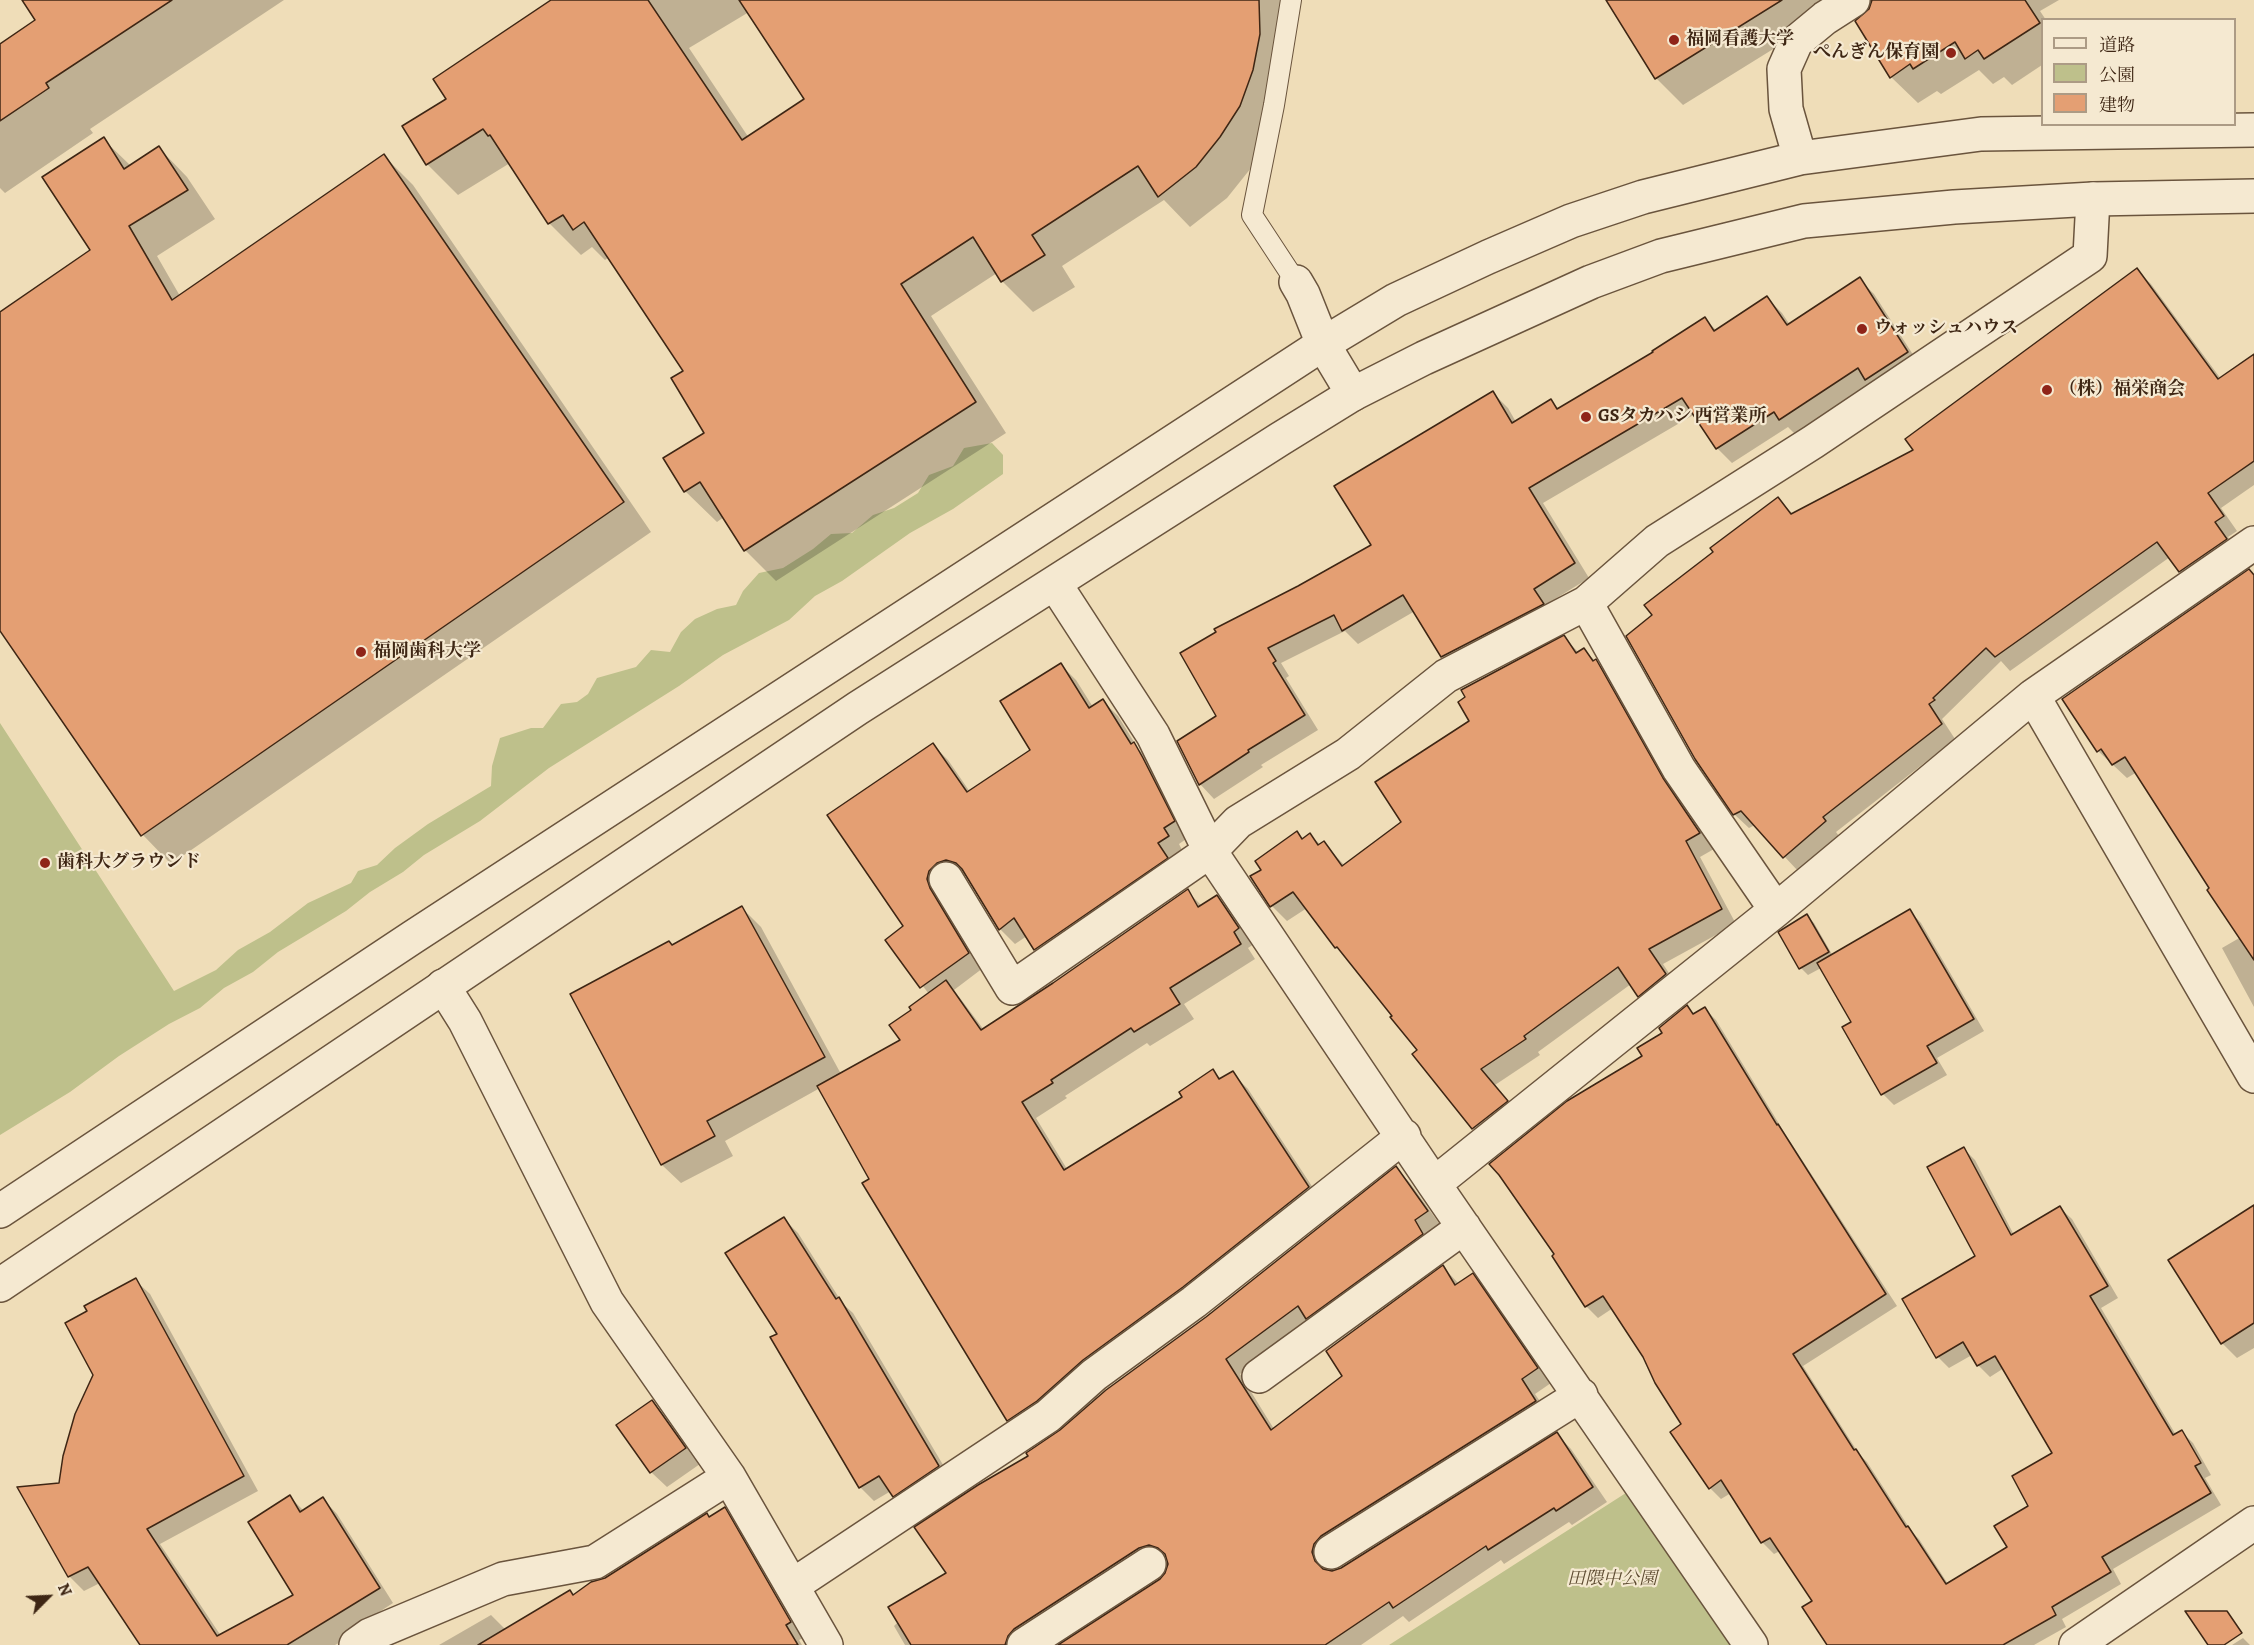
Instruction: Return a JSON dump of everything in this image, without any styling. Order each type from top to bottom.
[{"type":"street","points":[[1800,158],[1786,109],[1784,69],[1796,42],[1825,18],[1853,0]]},
{"type":"street","points":[[0,1211],[404,944],[1323,344],[1396,300],[1571,221],[1643,197],[1800,158],[1981,134],[2254,130]]},
{"type":"street","points":[[0,1285],[858,708],[1353,394],[1424,358],[1591,282],[1661,256],[1804,221],[1954,207],[2093,199],[2254,196]]},
{"type":"street","points":[[946,879],[1012,988],[1209,850],[1238,822],[1348,754],[1446,676],[1586,603],[1657,541],[1813,442],[2090,255],[2093,199]]},
{"type":"street","points":[[1296,282],[1323,344],[1353,394]]},
{"type":"street","points":[[1434,1184],[1776,910],[2033,696],[2254,543]]},
{"type":"street","points":[[1055,584],[1153,735],[1209,850],[1404,1136],[1434,1184],[1751,1645]]},
{"type":"street","points":[[1586,603],[1678,769],[1776,910]]},
{"type":"street","points":[[2033,696],[2254,1076]]},
{"type":"street","points":[[443,986],[465,1021],[607,1302],[729,1477],[826,1645]]},
{"type":"street","points":[[792,1586],[1048,1416],[1094,1375],[1194,1302],[1404,1136]]},
{"type":"street","points":[[1258,1376],[1464,1227]]},
{"type":"street","points":[[1331,1552],[1581,1395]]},
{"type":"street","points":[[356,1645],[370,1635],[503,1579],[595,1562],[729,1477]]},
{"type":"street","points":[[2076,1645],[2254,1523]]},
{"type":"street","points":[[1024,1645],[1149,1564]]},
{"type":"lane","points":[[1291,0],[1274,105],[1252,215],[1296,282]]},
{"type":"green space","points":[[992,443],[1003,455],[1003,474],[953,509],[910,533],[842,581],[815,596],[789,620],[723,655],[679,686],[549,768],[480,821],[424,855],[346,911],[278,952],[253,972],[224,988],[200,1008],[169,1024],[119,1056],[70,1092],[0,1135],[0,723],[174,991],[216,970],[238,950],[270,932],[308,903],[351,883],[358,871],[377,865],[395,848],[428,824],[491,786],[492,766],[500,738],[531,728],[543,728],[561,704],[577,702],[588,694],[597,678],[636,667],[651,650],[670,652],[681,632],[695,619],[717,609],[736,605],[743,591],[759,573],[783,568],[813,549],[831,534],[852,533],[873,515],[894,508],[918,493],[929,475],[953,466],[964,448]]},
{"type":"green space","name":"田隈中公園","points":[[1629,1491],[1737,1645],[1389,1645]]},
{"type":"building","points":[[22,0],[172,0],[46,83],[49,88],[0,121],[0,44],[35,20]]},
{"type":"building","points":[[551,0],[648,0],[742,140],[804,99],[739,0],[1259,0],[1260,34],[1253,70],[1240,106],[1220,137],[1196,167],[1158,197],[1138,166],[1032,235],[1045,255],[1001,282],[973,237],[901,284],[976,402],[744,551],[700,482],[684,492],[663,458],[704,433],[671,378],[683,371],[584,222],[573,230],[563,215],[548,224],[490,135],[488,136],[483,129],[426,165],[402,126],[446,99],[433,79]]},
{"type":"building","name":"福岡看護大学","points":[[1606,0],[1782,0],[1655,79]]},
{"type":"building","name":"ぺんぎん保育園","points":[[1872,0],[2025,0],[2040,23],[1984,59],[1978,50],[1965,59],[1955,42],[1913,69],[1910,64],[1890,78],[1855,21],[1869,9]]},
{"type":"building","points":[[104,137],[124,169],[159,146],[188,190],[129,226],[172,300],[384,154],[624,502],[141,836],[0,631],[0,312],[90,250],[42,177]]},
{"type":"building","points":[[2137,268],[2218,379],[2254,354],[2254,461],[2208,493],[2224,516],[2215,522],[2227,539],[2179,572],[2157,542],[1995,657],[1986,648],[1929,704],[1942,724],[1823,817],[1826,821],[1783,858],[1741,811],[1733,815],[1695,759],[1626,636],[1652,615],[1644,605],[1713,552],[1710,548],[1778,497],[1791,514],[1913,450],[1905,439]]},
{"type":"building","points":[[1860,277],[1908,352],[1865,380],[1858,368],[1779,420],[1774,412],[1716,449],[1682,398],[1529,488],[1575,563],[1534,589],[1544,604],[1441,657],[1403,595],[1342,631],[1334,615],[1268,648],[1276,661],[1273,663],[1305,715],[1248,750],[1249,752],[1199,785],[1177,741],[1216,716],[1180,653],[1216,632],[1214,629],[1371,545],[1334,486],[1493,391],[1512,423],[1551,399],[1557,409],[1653,352],[1705,317],[1714,331],[1767,296],[1787,325]]},
{"type":"building","points":[[2249,569],[2254,575],[2254,960],[2207,890],[2209,888],[2125,757],[2112,765],[2101,749],[2097,752],[2062,699]]},
{"type":"building","points":[[1564,635],[1576,653],[1584,648],[1593,661],[1596,659],[1663,778],[1700,833],[1686,841],[1722,909],[1649,949],[1666,974],[1638,997],[1618,967],[1524,1036],[1526,1039],[1481,1069],[1508,1101],[1472,1129],[1412,1054],[1417,1050],[1390,1017],[1392,1016],[1337,947],[1335,948],[1293,892],[1270,907],[1250,876],[1261,870],[1255,861],[1297,831],[1302,839],[1310,833],[1318,845],[1324,841],[1342,866],[1401,822],[1375,782],[1469,721],[1458,702],[1465,697],[1461,690]]},
{"type":"building","points":[[1061,663],[1089,708],[1103,699],[1131,744],[1134,742],[1143,758],[1175,821],[1164,828],[1169,836],[1158,843],[1168,858],[1034,950],[1014,918],[999,930],[962,869],[956,863],[946,860],[937,863],[929,871],[927,879],[930,888],[969,953],[920,988],[885,940],[903,926],[827,815],[933,743],[967,792],[1030,750],[1000,701]]},
{"type":"building","points":[[1188,889],[1198,907],[1217,895],[1239,928],[1234,932],[1241,944],[1170,988],[1180,1004],[1134,1032],[1131,1028],[1051,1080],[1053,1083],[1022,1102],[1064,1170],[1182,1097],[1179,1092],[1213,1069],[1219,1079],[1233,1071],[1309,1187],[1183,1287],[1083,1360],[1037,1401],[1007,1421],[862,1183],[869,1179],[817,1086],[900,1040],[889,1025],[911,1010],[909,1007],[946,980],[981,1030]]},
{"type":"building","points":[[742,906],[825,1057],[707,1121],[715,1136],[661,1165],[570,994],[669,941],[672,945]]},
{"type":"building","points":[[1910,909],[1974,1019],[1927,1046],[1937,1063],[1881,1095],[1842,1027],[1851,1022],[1817,963]]},
{"type":"building","points":[[1807,914],[1829,952],[1799,969],[1778,932]]},
{"type":"building","points":[[1687,1005],[1693,1014],[1705,1007],[1777,1125],[1886,1294],[1793,1354],[1854,1450],[1856,1449],[1946,1584],[2007,1547],[1994,1526],[2028,1506],[2012,1476],[2052,1453],[1995,1356],[1977,1366],[1963,1342],[1936,1358],[1902,1299],[1975,1256],[1927,1167],[1964,1147],[2011,1235],[2060,1206],[2108,1286],[2090,1296],[2173,1435],[2182,1430],[2201,1463],[2195,1466],[2211,1493],[2102,1557],[2111,1572],[2052,1607],[2056,1615],[2003,1645],[1827,1645],[1802,1607],[1812,1601],[1770,1538],[1761,1543],[1721,1480],[1709,1489],[1670,1432],[1681,1424],[1655,1383],[1643,1357],[1603,1296],[1585,1307],[1552,1256],[1554,1254],[1489,1164],[1567,1101],[1642,1056],[1637,1048],[1662,1033],[1659,1028]]},
{"type":"building","points":[[1396,1166],[1428,1211],[1415,1220],[1423,1234],[1306,1319],[1298,1306],[1226,1359],[1271,1430],[1342,1376],[1326,1351],[1443,1265],[1455,1285],[1473,1273],[1538,1368],[1522,1379],[1536,1401],[1321,1536],[1314,1544],[1312,1552],[1315,1561],[1323,1569],[1332,1571],[1341,1568],[1557,1432],[1593,1487],[1556,1511],[1554,1508],[1488,1550],[1486,1546],[1393,1608],[1389,1602],[1325,1645],[1058,1645],[1160,1579],[1168,1564],[1165,1554],[1149,1545],[1139,1548],[1014,1629],[1005,1645],[911,1645],[888,1607],[946,1573],[914,1527],[978,1485],[1028,1456],[1026,1453],[1060,1430],[1106,1390],[1206,1317]]},
{"type":"building","points":[[2254,1205],[2254,1323],[2221,1344],[2168,1260]]},
{"type":"building","points":[[784,1217],[836,1299],[839,1297],[939,1466],[893,1497],[879,1476],[859,1488],[770,1337],[777,1334],[725,1253]]},
{"type":"building","points":[[136,1278],[244,1476],[147,1529],[217,1636],[293,1595],[248,1522],[290,1495],[300,1512],[323,1497],[380,1588],[287,1645],[140,1645],[88,1567],[68,1577],[17,1487],[59,1483],[63,1456],[75,1414],[93,1375],[65,1323],[87,1311],[84,1306]]},
{"type":"building","points":[[652,1400],[686,1448],[650,1473],[616,1425]]},
{"type":"building","points":[[725,1507],[791,1622],[786,1625],[798,1645],[478,1645],[570,1590],[573,1595],[591,1582],[605,1578],[707,1513],[709,1517]]},
{"type":"building","points":[[2185,1611],[2227,1611],[2242,1633],[2224,1645],[2208,1645]]},
{"type":"place","name":"福岡看護大学","points":[[1674,40]]},
{"type":"place","name":"ぺんぎん保育園","points":[[1951,53]]},
{"type":"place","name":"ウォッシュハウス","points":[[1862,329]]},
{"type":"place","name":"（株）福栄商会","points":[[2047,390]]},
{"type":"place","name":"GSタカハシ 西営業所","points":[[1586,417]]},
{"type":"place","name":"福岡歯科大学","points":[[361,652]]},
{"type":"place","name":"歯科大グラウンド","points":[[45,863]]}]
